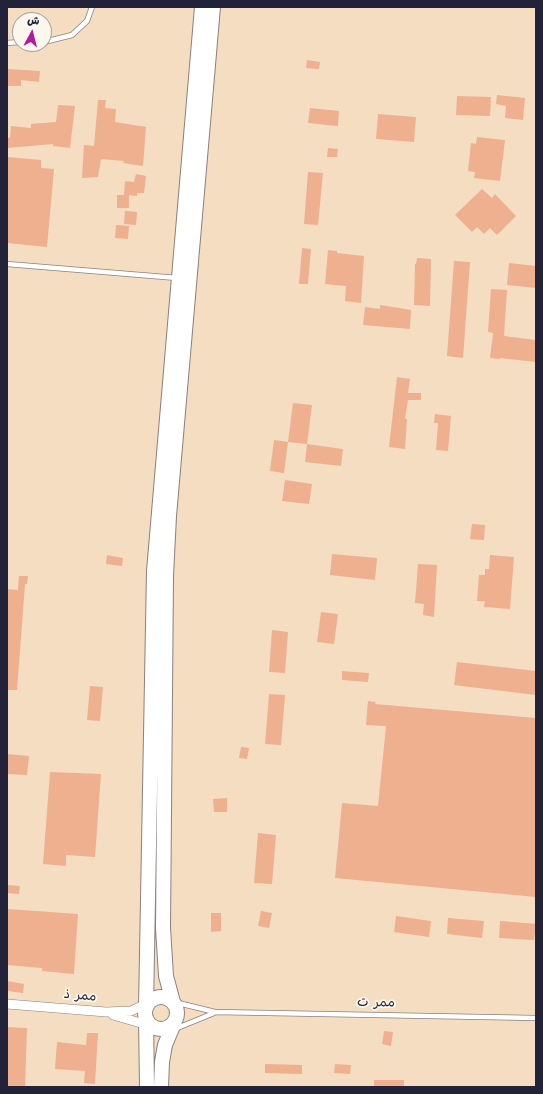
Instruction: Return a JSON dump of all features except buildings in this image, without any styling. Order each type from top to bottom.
[{"type":"highway","points":[[154,1018],[177,1012],[166,976],[163,928],[166,576],[202,7]]},
{"type":"highway","points":[[161,1087],[162,1062],[154,1018],[154,571],[213,7]]},
{"type":"highway","points":[[147,1087],[157,997],[163,997],[173,1002]]},
{"type":"street","name":"ممر ذ","points":[[7,1004],[106,1012],[132,1011],[154,1018]]},
{"type":"street","points":[[106,1012],[154,1018]]},
{"type":"lane","points":[[52,40],[72,35],[87,21],[92,7]]},
{"type":"lane","points":[[7,264],[184,279]]},
{"type":"lane","name":"ممر ت","points":[[173,1002],[215,1012]]},
{"type":"lane","name":"ممر ت","points":[[154,1018],[215,1012],[536,1018]]}]
